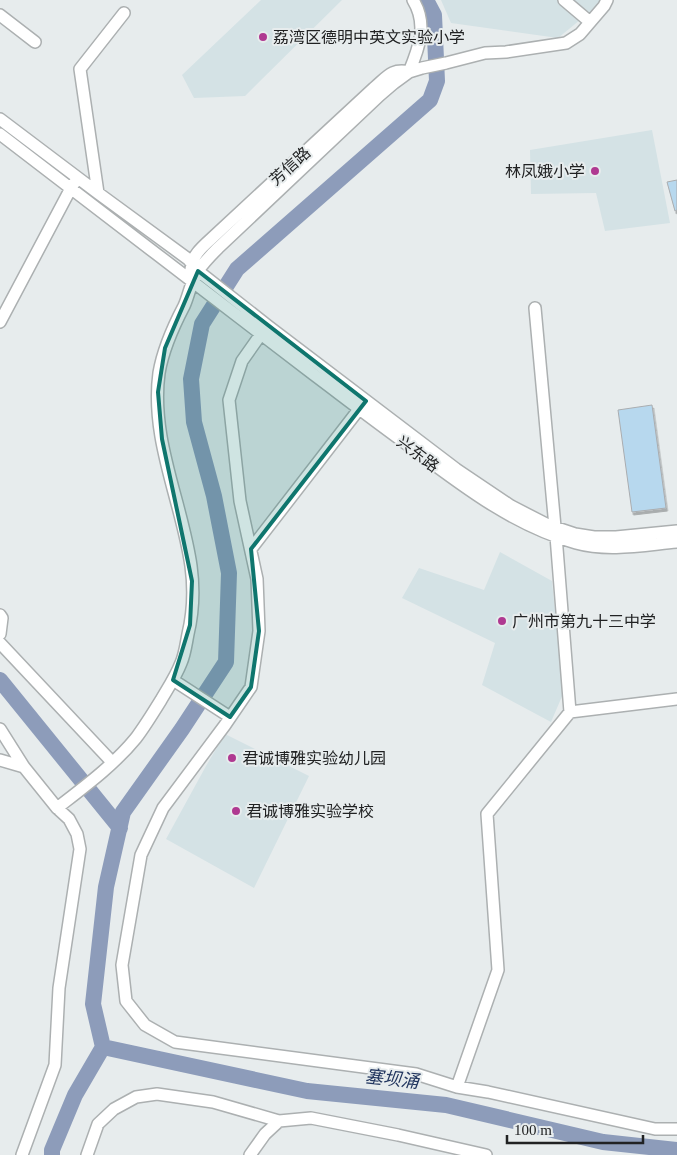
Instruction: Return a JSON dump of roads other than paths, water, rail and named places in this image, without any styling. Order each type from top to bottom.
[{"type":"street","points":[[409,72],[419,48],[421,29],[418,11],[413,0]]},
{"type":"street","points":[[564,0],[590,22]]},
{"type":"street","name":"芳信路","points":[[57,808],[112,762],[143,728],[182,662],[188,634],[192,582],[188,552],[159,425],[158,392],[159,374],[165,348],[185,302],[194,272],[380,95],[409,72],[485,53],[506,52],[566,43],[580,34],[607,0]]},
{"type":"street","points":[[98,193],[80,69],[124,13]]},
{"type":"street","points":[[0,16],[35,42]]},
{"type":"street","points":[[0,119],[74,183],[98,193],[194,272]]},
{"type":"street","points":[[0,134],[74,183],[194,272]]},
{"type":"street","points":[[0,322],[74,183]]},
{"type":"street","name":"兴东路","points":[[194,272],[206,285],[362,405]]},
{"type":"street","name":"兴东路","points":[[236,308],[260,334],[362,405],[510,506],[576,543],[598,547],[617,547],[677,542]]},
{"type":"street","points":[[457,1088],[498,970],[487,814],[570,712],[556,532],[535,308]]},
{"type":"street","points":[[260,334],[242,361],[229,400],[240,501],[257,578],[259,631],[251,687],[163,808],[141,855],[122,966],[126,1001],[145,1025],[175,1042],[416,1074],[457,1088],[488,1092],[655,1129],[677,1129]]},
{"type":"street","points":[[250,549],[362,405]]},
{"type":"street","name":"兴东路","points":[[556,532],[594,537],[616,537],[677,531]]},
{"type":"street","points":[[0,615],[2,618],[0,634]]},
{"type":"street","points":[[0,643],[112,762]]},
{"type":"street","points":[[172,680],[230,717]]},
{"type":"street","points":[[570,712],[677,700]]},
{"type":"street","points":[[0,729],[24,768],[57,808],[69,819],[79,842],[79,857],[59,988],[55,1065],[22,1155]]},
{"type":"street","points":[[0,760],[24,768]]},
{"type":"street","points":[[87,1155],[98,1124],[114,1109],[136,1097],[158,1094],[213,1102],[279,1121],[311,1118],[486,1155]]},
{"type":"street","points":[[250,1155],[265,1134],[279,1121]]},
{"type":"waterway","points":[[52,1155],[52,1150],[75,1095],[103,1047],[93,1004],[106,887],[123,812],[182,729],[226,662],[229,573],[214,496],[194,422],[191,379],[202,324],[237,269],[430,100],[437,81],[434,15],[426,0]]},
{"type":"waterway","points":[[0,680],[120,828]]},
{"type":"waterway","name":"塞坝涌","points":[[103,1047],[307,1091],[446,1105],[603,1142],[677,1150]]},
{"type":"place","name":"荔湾区德明中英文实验小学","points":[[263,37]]},
{"type":"place","name":"林凤娥小学","points":[[595,171]]},
{"type":"place","name":"广州市第九十三中学","points":[[502,621]]},
{"type":"place","name":"君诚博雅实验幼儿园","points":[[232,758]]},
{"type":"place","name":"君诚博雅实验学校","points":[[236,811]]}]
